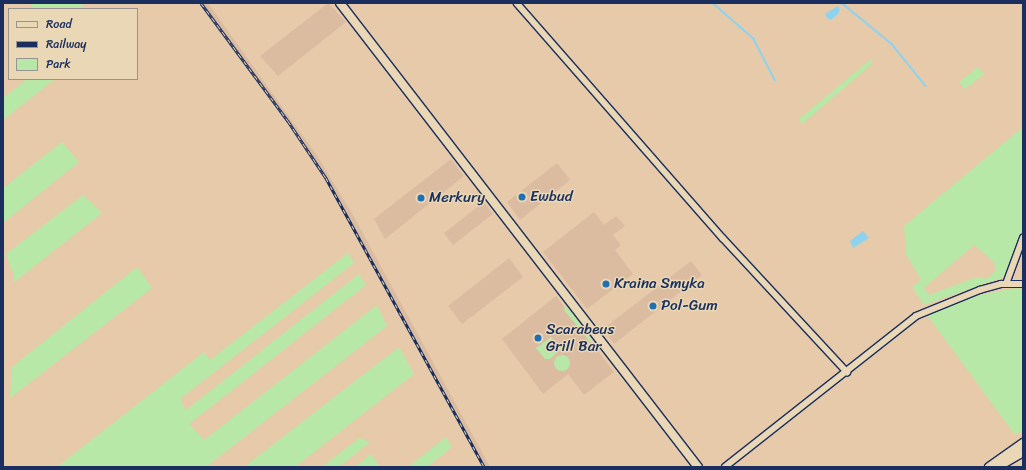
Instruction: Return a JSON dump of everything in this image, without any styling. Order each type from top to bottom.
[{"type":"main road","points":[[340,3],[698,467]]},
{"type":"main road","points":[[989,467],[1023,443]]},
{"type":"main road","points":[[996,467],[1023,452]]},
{"type":"street","points":[[517,3],[723,238],[847,372]]},
{"type":"street","points":[[1006,284],[1023,238]]},
{"type":"street","points":[[725,467],[929,309],[980,290],[1006,284],[1023,284]]},
{"type":"shaded area","points":[[199,3],[208,3],[318,157],[353,215],[490,467],[483,467],[325,180],[287,122]]},
{"type":"shaded area","points":[[328,3],[346,22],[278,76],[260,56]]},
{"type":"shaded area","points":[[451,159],[464,176],[385,239],[374,219]]},
{"type":"shaded area","points":[[557,163],[570,180],[520,220],[507,202]]},
{"type":"shaded area","points":[[484,202],[493,214],[453,245],[444,233]]},
{"type":"shaded area","points":[[594,212],[604,225],[616,216],[625,226],[613,235],[621,245],[615,250],[633,274],[587,309],[543,252]]},
{"type":"shaded area","points":[[509,258],[523,277],[462,324],[448,306]]},
{"type":"shaded area","points":[[691,261],[702,275],[614,344],[603,329]]},
{"type":"shaded area","points":[[556,296],[614,372],[584,395],[568,374],[543,394],[502,339]]},
{"type":"green space","points":[[30,3],[81,3],[83,5],[80,8],[32,8]]},
{"type":"green space","points":[[872,58],[872,64],[802,124],[799,119]]},
{"type":"green space","points":[[978,67],[984,74],[965,89],[959,82]]},
{"type":"green space","points":[[26,80],[54,80],[3,120],[3,98]]},
{"type":"green space","points":[[1023,127],[1023,230],[1004,277],[924,305],[912,287],[921,280],[906,254],[904,226]],"holes":[[[974,245],[994,262],[996,270],[986,279],[977,277],[929,295],[924,288]]]},
{"type":"green space","points":[[62,142],[79,162],[3,223],[3,188]]},
{"type":"green space","points":[[83,195],[102,213],[13,283],[13,273],[6,254]]},
{"type":"green space","points":[[348,253],[354,263],[180,399],[186,410],[359,274],[366,285],[189,424],[204,440],[377,305],[387,326],[206,467],[57,467],[204,352],[210,360]]},
{"type":"green space","points":[[137,267],[152,288],[10,398],[12,367]]},
{"type":"green space","points":[[1015,288],[1023,289],[1023,430],[1015,435],[927,315],[974,296]]},
{"type":"green space","points":[[565,305],[593,342],[590,342],[564,310]]},
{"type":"green space","points":[[551,337],[561,349],[550,359],[545,359],[536,348]]},
{"type":"green space","points":[[399,347],[414,374],[295,467],[244,467]]},
{"type":"green space","points":[[559,355],[565,355],[570,360],[568,369],[565,371],[559,371],[554,366],[554,360]]},
{"type":"green space","points":[[446,437],[452,447],[427,467],[408,467]]},
{"type":"green space","points":[[359,438],[370,442],[339,467],[322,467]]},
{"type":"green space","points":[[371,454],[380,467],[355,467]]},
{"type":"water","points":[[838,6],[840,10],[838,14],[831,20],[827,18],[825,14]]},
{"type":"water","points":[[863,231],[869,238],[853,248],[850,241]]},
{"type":"waterway","points":[[713,3],[754,39],[775,80]]},
{"type":"waterway","points":[[842,3],[892,44],[926,86]]},
{"type":"railway","points":[[201,3],[288,121],[326,178],[484,467]]},
{"type":"place","name":"Ewbud","points":[[522,197]]},
{"type":"place","name":"Merkury","points":[[421,198]]},
{"type":"place","name":"Kraina Smyka","points":[[606,284]]},
{"type":"place","name":"Pol-Gum","points":[[653,306]]},
{"type":"place","name":"Scarabeus Grill Bar","points":[[538,338]]}]
